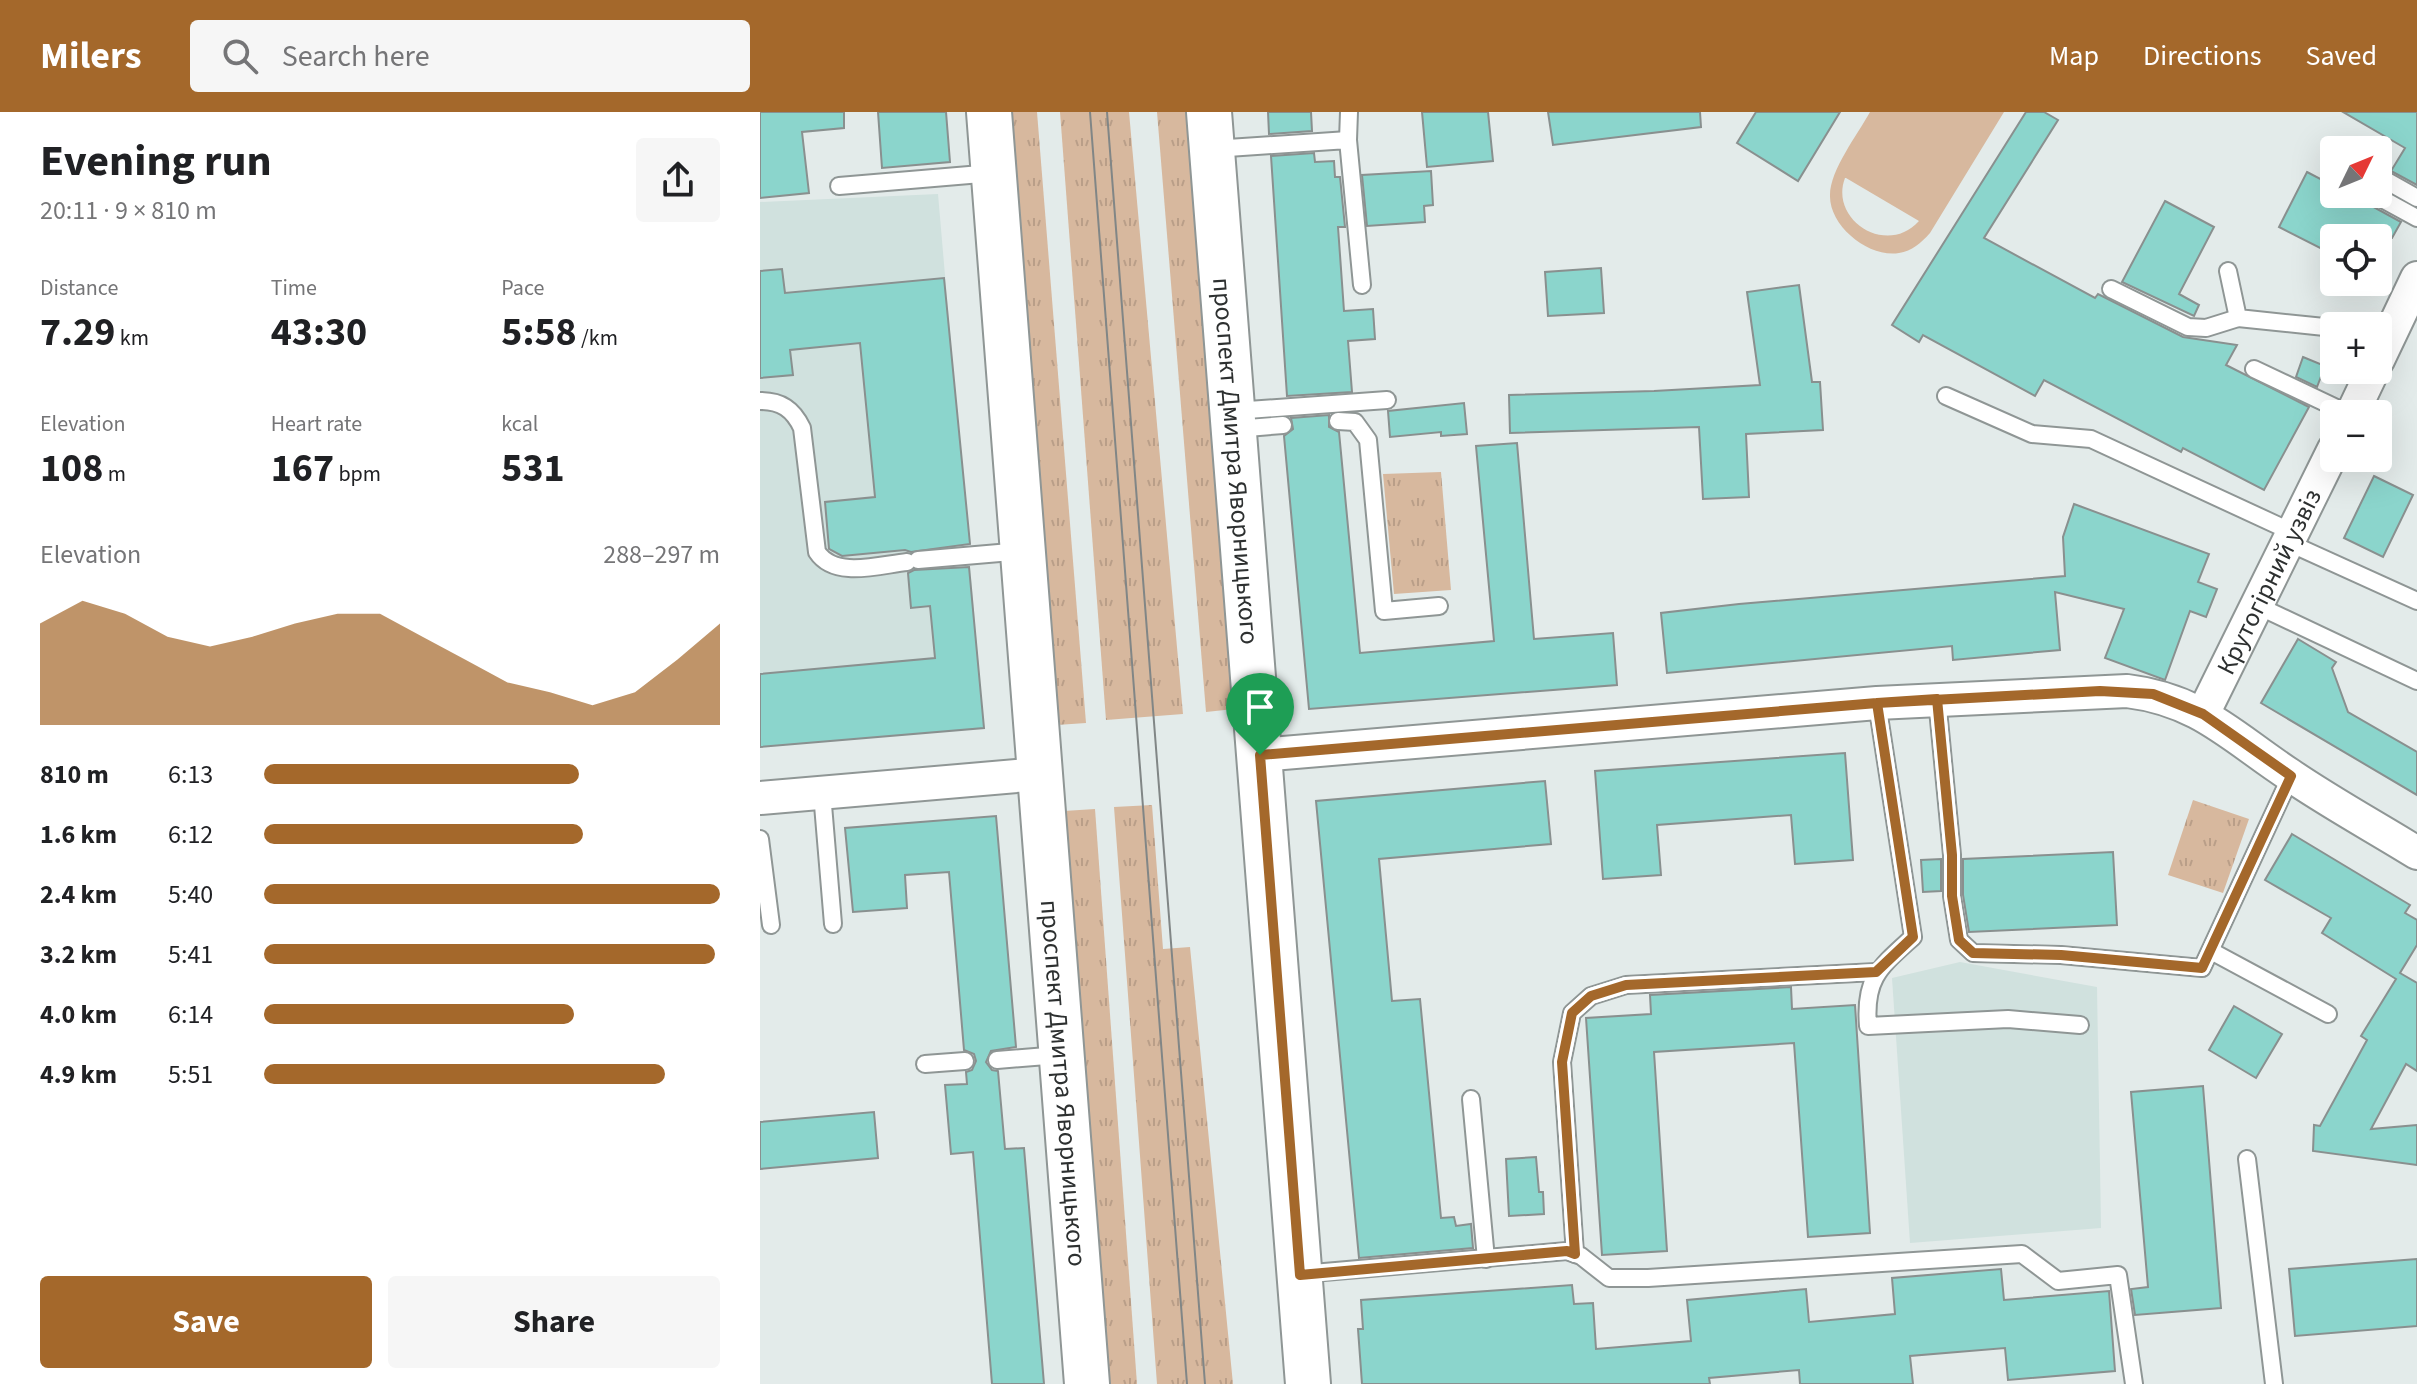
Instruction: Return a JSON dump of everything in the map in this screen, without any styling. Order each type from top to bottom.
[{"type":"main road","name":"проспект Дмитра Яворницького","points":[[989,112],[1087,1384]]},
{"type":"main road","name":"проспект Дмитра Яворницького","points":[[1210,130],[1308,1384]]},
{"type":"street","points":[[2392,330],[2417,278]]},
{"type":"street","name":"Крутогірний узвіз","points":[[2203,714],[2322,472]]},
{"type":"street","points":[[1260,755],[1877,703],[2127,691],[2153,694],[2203,714],[2291,776],[2417,853]]},
{"type":"street","points":[[760,798],[1040,774]]},
{"type":"lane","points":[[1349,112],[1348,140],[1362,285]]},
{"type":"lane","points":[[1210,130],[1348,140]]},
{"type":"lane","points":[[839,186],[994,173]]},
{"type":"lane","points":[[2392,184],[2417,198]]},
{"type":"lane","points":[[2392,204],[2417,218]]},
{"type":"lane","points":[[2228,271],[2238,318]]},
{"type":"lane","points":[[2111,289],[2188,327],[2206,328],[2238,318],[2320,327]]},
{"type":"lane","points":[[2254,369],[2321,400]]},
{"type":"lane","points":[[1946,396],[2032,434],[2091,439],[2417,601]]},
{"type":"lane","points":[[1233,420],[1387,400]]},
{"type":"lane","points":[[760,401],[783,405],[795,415],[802,428],[817,552],[822,560],[832,566],[844,568],[1024,551]]},
{"type":"lane","points":[[1233,420],[1283,425]]},
{"type":"lane","points":[[1338,421],[1355,422],[1368,440],[1384,611],[1439,606]]},
{"type":"lane","points":[[2256,605],[2417,681]]},
{"type":"lane","points":[[1937,699],[1952,855],[1952,896],[1959,940],[1973,953],[2061,955],[2202,968],[2291,776]]},
{"type":"lane","points":[[1877,703],[1913,937],[1876,972],[1867,1006],[1868,1026],[2008,1019],[2080,1025]]},
{"type":"lane","points":[[822,793],[833,924]]},
{"type":"lane","points":[[760,839],[771,925]]},
{"type":"lane","points":[[2211,951],[2328,1014]]},
{"type":"lane","points":[[1575,1254],[1562,1062],[1572,1013],[1591,996],[1626,985],[1876,972]]},
{"type":"lane","points":[[997,1060],[1061,1055]]},
{"type":"lane","points":[[925,1064],[965,1061]]},
{"type":"lane","points":[[1471,1099],[1486,1259]]},
{"type":"lane","points":[[2247,1159],[2274,1384]]},
{"type":"lane","points":[[1300,1275],[1567,1251],[1609,1278],[2022,1254],[2058,1281],[2118,1275],[2134,1384]]},
{"type":"shaded area","points":[[938,194],[984,728],[760,747],[760,202]]},
{"type":"shaded area","points":[[1960,962],[2097,987],[2101,1228],[1910,1243],[1892,978]]},
{"type":"green space","points":[[1008,112],[1037,112],[1086,723],[1057,725]]},
{"type":"green space","points":[[1060,112],[1129,112],[1183,714],[1106,720]]},
{"type":"green space","points":[[1157,112],[1187,112],[1234,709],[1206,712]]},
{"type":"green space","points":[[1870,112],[2004,112],[1930,233],[1916,246],[1899,253],[1875,250],[1853,238],[1831,207],[1831,185],[1835,175]],"holes":[[[1845,178],[1919,221],[1906,231],[1892,235],[1864,229],[1845,208],[1842,193]]]},
{"type":"green space","points":[[1441,472],[1451,590],[1394,594],[1383,474]]},
{"type":"green space","points":[[2193,800],[2249,819],[2223,893],[2168,875]]},
{"type":"green space","points":[[1152,805],[1163,949],[1190,947],[1233,1384],[1157,1384],[1114,807]]},
{"type":"green space","points":[[1095,809],[1137,1384],[1105,1384],[1064,811]]},
{"type":"building","points":[[760,112],[844,112],[844,128],[802,132],[809,193],[760,198]]},
{"type":"building","points":[[878,112],[946,112],[950,162],[882,168]]},
{"type":"building","points":[[1268,112],[1311,112],[1312,131],[1269,134]]},
{"type":"building","points":[[1422,112],[1488,112],[1493,161],[1427,167]]},
{"type":"building","points":[[1548,112],[1700,112],[1701,127],[1553,145]]},
{"type":"building","points":[[1756,112],[1840,112],[1798,181],[1737,143]]},
{"type":"building","points":[[2026,112],[2044,112],[2058,120],[1984,238],[2095,298],[2098,294],[2183,337],[2237,345],[2226,365],[2309,407],[2264,490],[2183,448],[2181,452],[2044,380],[2035,396],[1923,335],[1919,342],[1892,325]]},
{"type":"building","points":[[2343,112],[2417,112],[2417,185],[2392,172],[2405,148],[2392,140],[2392,136],[2384,136]]},
{"type":"building","points":[[1314,153],[1315,162],[1334,161],[1335,177],[1340,177],[1345,227],[1338,227],[1344,311],[1373,309],[1375,339],[1348,341],[1352,392],[1287,396],[1271,156]]},
{"type":"building","points":[[1431,171],[1433,205],[1424,206],[1425,222],[1367,226],[1362,175]]},
{"type":"building","points":[[2307,172],[2320,179],[2320,208],[2376,208],[2401,222],[2392,238],[2392,224],[2320,224],[2320,248],[2279,227]]},
{"type":"building","points":[[2165,201],[2214,227],[2179,294],[2199,305],[2194,316],[2122,282]]},
{"type":"building","points":[[1601,268],[1604,313],[1548,316],[1545,272]]},
{"type":"building","points":[[782,269],[785,293],[944,278],[970,544],[911,552],[842,556],[829,549],[825,502],[875,497],[860,343],[790,350],[793,375],[760,378],[760,271]]},
{"type":"building","points":[[1799,285],[1812,382],[1820,382],[1823,430],[1746,434],[1749,497],[1703,499],[1699,427],[1510,433],[1509,395],[1760,385],[1747,292]]},
{"type":"building","points":[[2303,357],[2320,364],[2317,387],[2296,377]]},
{"type":"building","points":[[1464,403],[1467,434],[1441,436],[1441,432],[1390,437],[1388,411]]},
{"type":"building","points":[[1329,415],[1329,427],[1339,432],[1360,653],[1494,641],[1476,446],[1517,443],[1534,639],[1613,633],[1617,685],[1309,709],[1284,436],[1293,429],[1291,418]]},
{"type":"building","points":[[2374,476],[2413,495],[2383,557],[2344,538]]},
{"type":"building","points":[[2074,504],[2209,554],[2198,582],[2217,589],[2206,617],[2190,611],[2165,680],[2105,658],[2124,609],[2055,592],[2060,650],[1953,660],[1952,646],[1667,673],[1661,613],[2065,576],[2063,537]]},
{"type":"building","points":[[969,567],[984,728],[760,747],[760,674],[935,658],[930,606],[911,608],[908,573]]},
{"type":"building","points":[[2298,639],[2336,662],[2332,668],[2348,712],[2417,752],[2417,795],[2261,703]]},
{"type":"building","points":[[1845,753],[1853,860],[1795,864],[1791,815],[1657,825],[1661,875],[1603,879],[1595,771]]},
{"type":"building","points":[[1545,781],[1551,844],[1379,859],[1392,1001],[1420,999],[1441,1218],[1454,1217],[1456,1226],[1471,1224],[1473,1248],[1359,1258],[1316,801]]},
{"type":"building","points":[[996,816],[1016,1047],[991,1051],[986,1062],[992,1070],[998,1071],[1005,1149],[1024,1148],[1044,1384],[992,1384],[973,1152],[951,1154],[945,1085],[967,1084],[966,1072],[972,1070],[976,1061],[974,1054],[964,1050],[949,872],[905,875],[907,908],[853,912],[845,828]]},
{"type":"building","points":[[2292,834],[2410,905],[2405,913],[2417,920],[2417,945],[2400,973],[2417,983],[2417,1071],[2406,1064],[2371,1129],[2417,1125],[2417,1165],[2313,1151],[2314,1125],[2320,1126],[2367,1040],[2361,1036],[2396,979],[2322,933],[2331,918],[2265,880]]},
{"type":"building","points":[[2113,852],[2117,925],[1969,932],[1963,895],[1963,859]]},
{"type":"building","points":[[1941,859],[1941,891],[1923,892],[1921,860]]},
{"type":"building","points":[[1791,987],[1792,1009],[1855,1005],[1870,1233],[1808,1237],[1794,1043],[1654,1052],[1667,1251],[1602,1255],[1586,1018],[1651,1014],[1650,995]]},
{"type":"building","points":[[2234,1006],[2282,1034],[2256,1078],[2209,1050]]},
{"type":"building","points":[[2203,1086],[2221,1308],[2135,1315],[2131,1289],[2148,1287],[2131,1092]]},
{"type":"building","points":[[874,1112],[878,1158],[760,1169],[760,1122]]},
{"type":"building","points":[[1536,1157],[1544,1214],[1509,1216],[1506,1159]]},
{"type":"building","points":[[2417,1259],[2417,1326],[2295,1336],[2289,1269]]},
{"type":"building","points":[[2001,1269],[2004,1300],[2109,1291],[2115,1371],[2008,1380],[2005,1348],[1910,1356],[1913,1384],[1800,1384],[1799,1370],[1709,1378],[1710,1384],[1362,1384],[1358,1329],[1363,1329],[1361,1300],[1572,1285],[1574,1304],[1593,1303],[1596,1349],[1691,1341],[1687,1300],[1806,1289],[1809,1322],[1895,1314],[1892,1278]]},
{"type":"tram line","points":[[1090,112],[1187,1384]]},
{"type":"tram line","points":[[1107,112],[1205,1384]]},
{"type":"route","points":[[1260,755],[1300,1275],[1567,1251],[1575,1254],[1562,1062],[1572,1013],[1591,996],[1626,985],[1876,972],[1913,937],[1877,703],[1937,699],[1952,855],[1955,924],[1959,940],[1973,953],[2061,955],[2202,968],[2291,776],[2203,714],[2153,694],[2127,691],[2100,691],[1937,699],[1877,703],[1260,755]]}]
